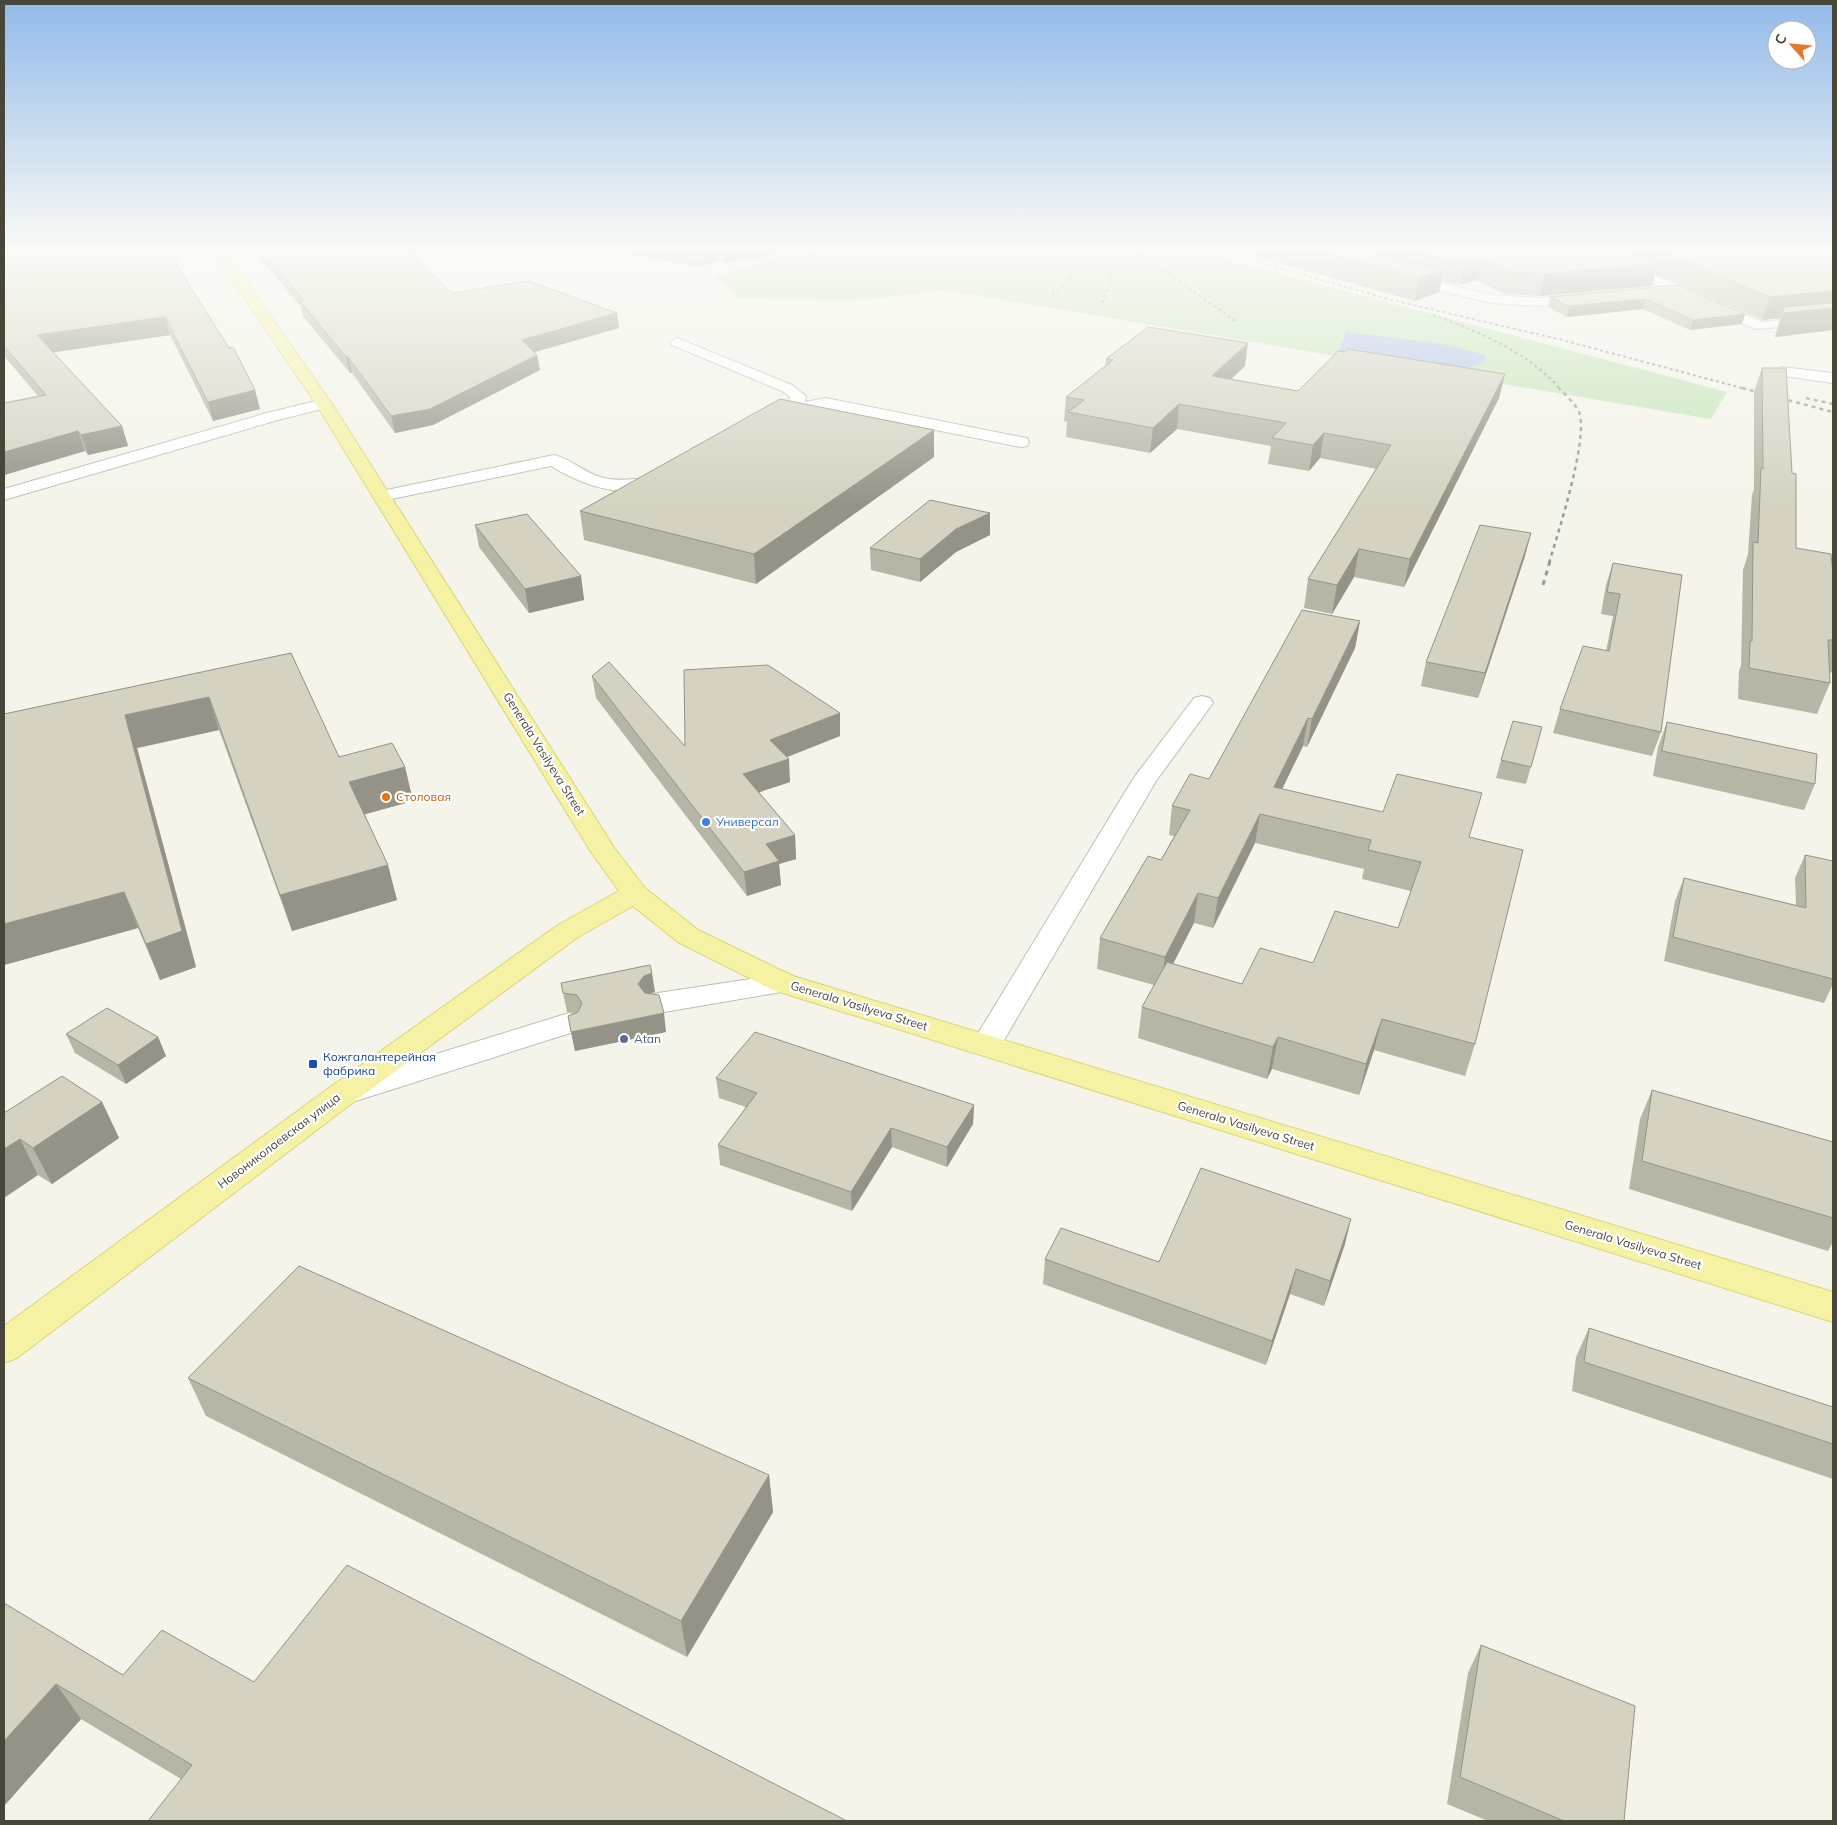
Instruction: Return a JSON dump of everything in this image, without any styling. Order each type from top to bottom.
[{"type":"main road","name":"Generala Vasilyeva Street","points":[[277,335],[324,404],[604,852],[635,894],[688,936],[783,983],[1833,1307]]},
{"type":"main road","name":"Новониколаевская улица","points":[[4,1347],[340,1096],[568,931],[635,894]]},
{"type":"street","points":[[677,342],[787,388],[798,396],[795,408]]},
{"type":"street","points":[[1782,372],[1833,378]]},
{"type":"street","points":[[754,432],[795,408],[826,403],[1021,442]]},
{"type":"street","points":[[4,494],[273,416],[324,404]]},
{"type":"street","points":[[382,496],[554,460],[579,477],[605,485],[629,487],[664,484],[672,479]]},
{"type":"street","points":[[986,1046],[1145,779],[1202,703]]},
{"type":"street","points":[[658,1003],[783,983]]},
{"type":"street","points":[[340,1096],[569,1023]]},
{"type":"green space","points":[[1212,335],[1512,335],[1727,392],[1711,419]]},
{"type":"water","points":[[1345,335],[1372,335],[1444,344],[1485,355],[1485,362],[1464,370],[1339,352]]},
{"type":"building","points":[[4,335],[37,335],[122,426],[81,435],[78,431],[4,452],[4,403],[46,395],[4,346]]},
{"type":"building","points":[[174,335],[221,335],[229,348],[233,347],[255,390],[208,402]]},
{"type":"building","points":[[328,335],[539,335],[522,340],[537,355],[430,409],[391,416],[348,357]]},
{"type":"building","points":[[1137,335],[1199,335],[1248,343],[1212,376],[1298,391],[1338,351],[1345,352],[1348,349],[1505,374],[1410,559],[1359,549],[1337,585],[1308,579],[1391,445],[1324,433],[1313,445],[1272,438],[1286,423],[1179,404],[1153,428],[1068,412],[1084,400],[1066,397],[1113,360],[1106,359]]},
{"type":"building","points":[[1762,368],[1786,368],[1792,473],[1796,474],[1796,548],[1831,554],[1833,574],[1833,640],[1828,640],[1830,683],[1749,668],[1750,641],[1752,641],[1753,542],[1758,543],[1761,468],[1763,469]]},
{"type":"building","points":[[780,399],[934,430],[754,554],[580,511]]},
{"type":"building","points":[[930,500],[990,513],[956,529],[920,559],[870,548]]},
{"type":"building","points":[[527,514],[581,576],[525,589],[475,525]]},
{"type":"building","points":[[1480,525],[1531,533],[1485,673],[1426,662]]},
{"type":"building","points":[[1613,563],[1682,575],[1661,732],[1560,709],[1583,646],[1609,651],[1620,594],[1607,592]]},
{"type":"building","points":[[1302,610],[1360,621],[1312,719],[1308,718],[1274,787],[1383,812],[1397,774],[1482,793],[1469,837],[1523,850],[1475,1044],[1382,1019],[1366,1064],[1278,1037],[1273,1047],[1142,1007],[1167,962],[1242,984],[1260,948],[1313,963],[1335,911],[1398,928],[1421,862],[1368,850],[1371,840],[1260,814],[1218,898],[1198,893],[1165,957],[1100,938],[1148,856],[1161,860],[1190,810],[1172,806],[1190,774],[1209,779]]},
{"type":"building","points":[[291,653],[339,757],[392,743],[405,767],[349,782],[388,865],[280,895],[209,697],[125,715],[182,931],[146,944],[124,892],[4,924],[4,714]]},
{"type":"building","points":[[609,662],[685,746],[684,670],[768,665],[840,713],[770,740],[789,759],[743,774],[795,835],[766,844],[779,861],[744,872],[592,676]]},
{"type":"building","points":[[1513,721],[1542,727],[1531,767],[1501,760]]},
{"type":"building","points":[[1667,722],[1817,754],[1815,784],[1662,751]]},
{"type":"building","points":[[1805,855],[1833,861],[1833,979],[1673,937],[1684,878],[1806,908]]},
{"type":"building","points":[[650,965],[652,973],[644,976],[638,984],[645,993],[659,995],[664,1013],[571,1032],[568,1016],[578,1012],[582,1003],[577,995],[563,993],[561,983]]},
{"type":"building","points":[[107,1008],[158,1037],[118,1065],[66,1034]]},
{"type":"building","points":[[755,1032],[974,1105],[947,1147],[891,1128],[851,1192],[718,1145],[757,1093],[716,1078]]},
{"type":"building","points":[[62,1076],[102,1102],[33,1148],[20,1139],[4,1149],[4,1113]]},
{"type":"building","points":[[1652,1090],[1833,1142],[1833,1218],[1642,1161]]},
{"type":"building","points":[[1201,1168],[1351,1219],[1330,1281],[1296,1269],[1272,1341],[1045,1259],[1061,1228],[1159,1262]]},
{"type":"building","points":[[299,1266],[769,1475],[681,1621],[188,1378]]},
{"type":"building","points":[[1589,1328],[1833,1407],[1833,1444],[1584,1362]]},
{"type":"building","points":[[347,1565],[847,1821],[148,1821],[192,1765],[56,1684],[4,1741],[4,1603],[123,1675],[162,1630],[254,1682]]},
{"type":"building","points":[[1481,1645],[1635,1706],[1624,1821],[1564,1821],[1460,1777]]},
{"type":"railway","points":[[1483,335],[1533,364],[1559,388]]},
{"type":"railway","points":[[1541,335],[1746,389]]},
{"type":"railway","points":[[1549,563],[1571,486],[1580,442],[1581,425],[1579,412],[1559,388]]},
{"type":"railway","points":[[1742,388],[1833,412]]},
{"type":"railway","points":[[1806,398],[1833,404]]},
{"type":"railway","points":[[1543,585],[1550,561]]},
{"type":"place","name":"Столовая","points":[[386,797]]},
{"type":"place","name":"Универсал","points":[[706,822]]},
{"type":"place","name":"Atan","points":[[624,1039]]},
{"type":"place","name":"Кожгалантерейная фабрика","points":[[313,1064]]}]
